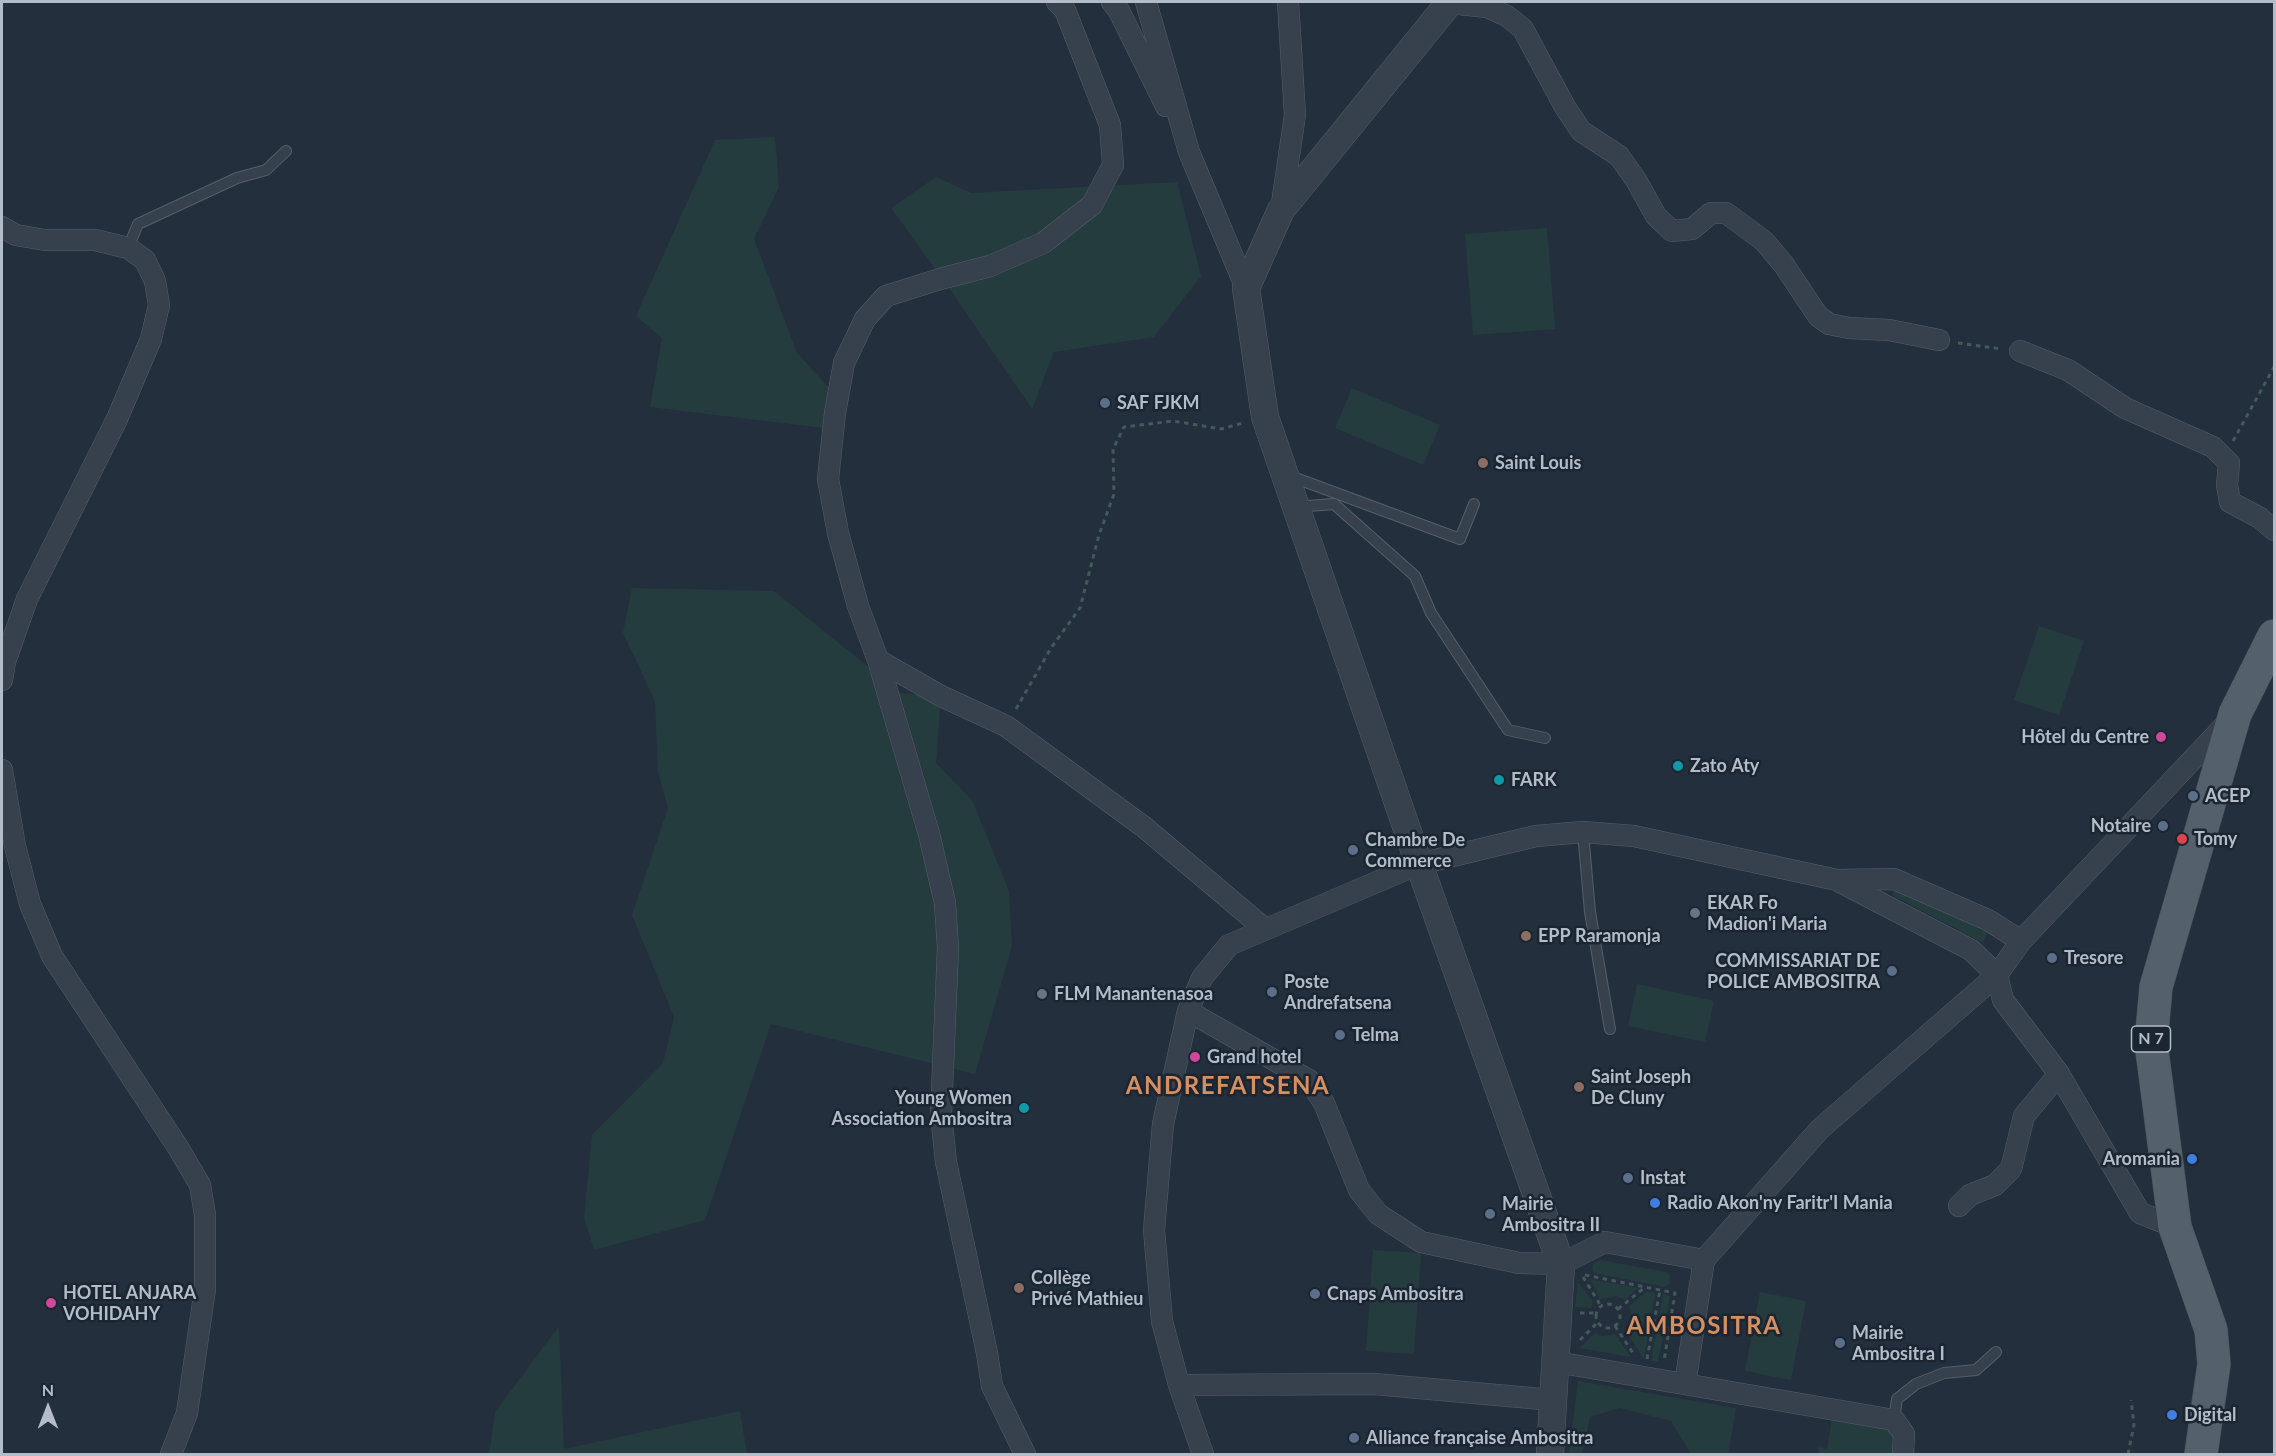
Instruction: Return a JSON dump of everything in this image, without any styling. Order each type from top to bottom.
[{"type":"main road","name":"N 7","points":[[2201,1455],[2214,1364],[2211,1330],[2175,1227],[2151,1042],[2156,987],[2235,714],[2274,636]]},
{"type":"street","points":[[1025,1455],[992,1386],[946,1162],[941,1114],[948,948],[945,903],[929,834],[878,660],[858,606],[838,533],[828,479],[835,413],[844,363],[866,319],[886,297],[940,279],[990,266],[1043,243],[1092,205],[1113,165],[1110,125],[1065,10],[1057,2]]},
{"type":"street","points":[[1112,2],[1119,11],[1189,152],[1245,288],[1265,417],[1419,864],[1561,1264],[1550,1455]]},
{"type":"street","points":[[1146,2],[1189,152]]},
{"type":"street","points":[[1281,210],[1295,115],[1288,2]]},
{"type":"street","points":[[1245,288],[1281,210],[1450,2],[1487,7],[1508,16],[1523,29],[1565,107],[1581,131],[1619,156],[1636,180],[1656,216],[1672,231],[1692,229],[1711,213],[1726,213],[1764,241],[1818,316],[1829,324],[1850,328],[1889,330],[1939,340]]},
{"type":"street","points":[[2,227],[16,235],[45,240],[95,240],[128,248],[146,261],[155,281],[159,305],[151,339],[117,419],[27,599],[4,662],[2,680]]},
{"type":"street","points":[[2020,351],[2068,370],[2126,408],[2213,447],[2229,464],[2230,502],[2260,518],[2274,530]]},
{"type":"street","points":[[878,660],[941,696],[1005,726],[1144,826],[1265,929]]},
{"type":"street","points":[[1685,1384],[1704,1260],[1820,1129],[1997,975],[2021,941],[2235,714]]},
{"type":"street","points":[[2,770],[15,846],[30,904],[52,956],[173,1139],[200,1185],[205,1215],[204,1289],[187,1413],[171,1455]]},
{"type":"street","points":[[1203,1455],[1179,1385],[1162,1321],[1154,1230],[1162,1124],[1188,1011],[1202,978],[1229,945],[1419,864],[1536,836],[1583,832],[1634,836],[1837,880],[1894,879],[1988,920],[2021,941]]},
{"type":"street","points":[[1837,880],[1971,950],[1997,975],[2003,1000],[2059,1074],[2140,1213],[2175,1227]]},
{"type":"street","points":[[1188,1011],[1309,1080],[1324,1103],[1359,1190],[1378,1214],[1421,1242],[1519,1263],[1561,1264],[1605,1242],[1704,1260]]},
{"type":"street","points":[[1959,1206],[1970,1195],[1995,1185],[2011,1168],[2024,1116],[2059,1074]]},
{"type":"street","points":[[1556,1362],[1652,1376],[1685,1384],[1894,1420],[1904,1434],[1903,1455]]},
{"type":"street","points":[[1179,1385],[1374,1384],[1553,1400]]},
{"type":"lane","points":[[128,248],[138,225],[237,178],[266,171],[286,151]]},
{"type":"lane","points":[[1284,474],[1460,539],[1474,504]]},
{"type":"lane","points":[[1295,507],[1334,504],[1415,576],[1431,613],[1508,730],[1545,738]]},
{"type":"lane","points":[[1583,832],[1590,912],[1610,1029]]},
{"type":"lane","points":[[1894,1420],[1898,1399],[1916,1384],[1944,1373],[1976,1370],[1996,1352]]},
{"type":"path","points":[[1939,340],[2020,351]]},
{"type":"path","points":[[2223,458],[2274,367]]},
{"type":"path","points":[[1005,726],[1051,648],[1080,608],[1099,535],[1114,494],[1113,449],[1124,428],[1173,421],[1221,429],[1265,417]]},
{"type":"path","points":[[1601,1306],[1581,1274],[1675,1293],[1652,1376]]},
{"type":"path","points":[[1618,1309],[1646,1287]]},
{"type":"path","points":[[1652,1376],[1660,1290]]},
{"type":"path","points":[[1610,1304],[1618,1309],[1620,1318],[1615,1326],[1606,1327],[1598,1322],[1596,1313],[1601,1306],[1610,1304]]},
{"type":"path","points":[[1615,1326],[1652,1376]]},
{"type":"path","points":[[2128,1455],[2134,1425],[2131,1400]]},
{"type":"green space","points":[[775,137],[779,187],[754,239],[797,353],[834,393],[823,428],[650,407],[662,338],[636,316],[715,140]]},
{"type":"green space","points":[[936,177],[971,193],[1177,182],[1201,276],[1154,337],[1054,352],[1032,409],[891,208]]},
{"type":"green space","points":[[1547,228],[1555,329],[1473,335],[1465,234]]},
{"type":"green space","points":[[1352,388],[1440,425],[1423,465],[1335,428]]},
{"type":"green space","points":[[632,588],[774,591],[901,693],[941,696],[936,763],[972,800],[1009,891],[1012,946],[975,1074],[771,1024],[705,1220],[594,1250],[584,1218],[592,1135],[663,1063],[674,1017],[632,915],[668,808],[658,772],[655,701],[623,633]]},
{"type":"green space","points":[[2039,626],[2084,641],[2059,715],[2014,700]]},
{"type":"green space","points":[[1898,884],[1988,931],[1983,943],[1892,895]]},
{"type":"green space","points":[[1637,984],[1714,1001],[1705,1042],[1628,1026]]},
{"type":"green space","points":[[1373,1250],[1421,1253],[1414,1354],[1366,1351]]},
{"type":"green space","points":[[1600,1260],[1666,1272],[1670,1276],[1669,1284],[1664,1287],[1594,1273],[1593,1264]]},
{"type":"green space","points":[[1590,1279],[1638,1288],[1625,1300],[1617,1296],[1600,1299]]},
{"type":"green space","points":[[1578,1282],[1593,1302],[1591,1308],[1575,1307]]},
{"type":"green space","points":[[1647,1291],[1655,1293],[1644,1359],[1625,1330],[1631,1313],[1629,1306]]},
{"type":"green space","points":[[1760,1292],[1806,1301],[1791,1380],[1745,1371]]},
{"type":"green space","points":[[1663,1294],[1670,1296],[1658,1362],[1651,1361]]},
{"type":"green space","points":[[559,1326],[564,1449],[740,1411],[747,1454],[489,1454],[495,1412]]},
{"type":"green space","points":[[1595,1333],[1602,1336],[1615,1334],[1631,1357],[1579,1348]]},
{"type":"green space","points":[[1578,1381],[1736,1408],[1728,1454],[1691,1454],[1671,1421],[1619,1408],[1590,1417],[1582,1454],[1569,1454]]},
{"type":"green space","points":[[1832,1418],[1891,1430],[1898,1443],[1895,1454],[1819,1454],[1818,1447],[1827,1449]]},
{"type":"place","name":"SAF FJKM","points":[[1105,403]]},
{"type":"place","name":"Saint Louis","points":[[1483,463]]},
{"type":"place","name":"Hôtel du Centre","points":[[2161,737]]},
{"type":"place","name":"Zato Aty","points":[[1678,766]]},
{"type":"place","name":"FARK","points":[[1499,780]]},
{"type":"place","name":"ACEP","points":[[2193,796]]},
{"type":"place","name":"Notaire","points":[[2163,826]]},
{"type":"place","name":"Tomy","points":[[2182,839]]},
{"type":"place","name":"Chambre De Commerce","points":[[1353,850]]},
{"type":"place","name":"EKAR Fo Madion'i Maria","points":[[1695,913]]},
{"type":"place","name":"EPP Raramonja","points":[[1526,936]]},
{"type":"place","name":"Tresore","points":[[2052,958]]},
{"type":"place","name":"COMMISSARIAT DE POLICE AMBOSITRA","points":[[1892,971]]},
{"type":"place","name":"Poste Andrefatsena","points":[[1272,992]]},
{"type":"place","name":"FLM Manantenasoa","points":[[1042,994]]},
{"type":"place","name":"Telma","points":[[1340,1035]]},
{"type":"place","name":"Grand hotel","points":[[1195,1057]]},
{"type":"place","name":"Saint Joseph De Cluny","points":[[1579,1087]]},
{"type":"place","name":"Young Women Association Ambositra","points":[[1024,1108]]},
{"type":"place","name":"Aromania","points":[[2192,1159]]},
{"type":"place","name":"Instat","points":[[1628,1178]]},
{"type":"place","name":"Radio Akon'ny Faritr'I Mania","points":[[1655,1203]]},
{"type":"place","name":"Mairie Ambositra II","points":[[1490,1214]]},
{"type":"place","name":"Collège Privé Mathieu","points":[[1019,1288]]},
{"type":"place","name":"Cnaps Ambositra","points":[[1315,1294]]},
{"type":"place","name":"HOTEL ANJARA VOHIDAHY","points":[[51,1303]]},
{"type":"place","name":"Mairie Ambositra I","points":[[1840,1343]]},
{"type":"place","name":"Digital","points":[[2172,1415]]},
{"type":"place","name":"Alliance française Ambositra","points":[[1354,1438]]},
{"type":"district","name":"ANDREFATSENA","points":[[1228,1086]]},
{"type":"district","name":"AMBOSITRA","points":[[1704,1326]]}]
